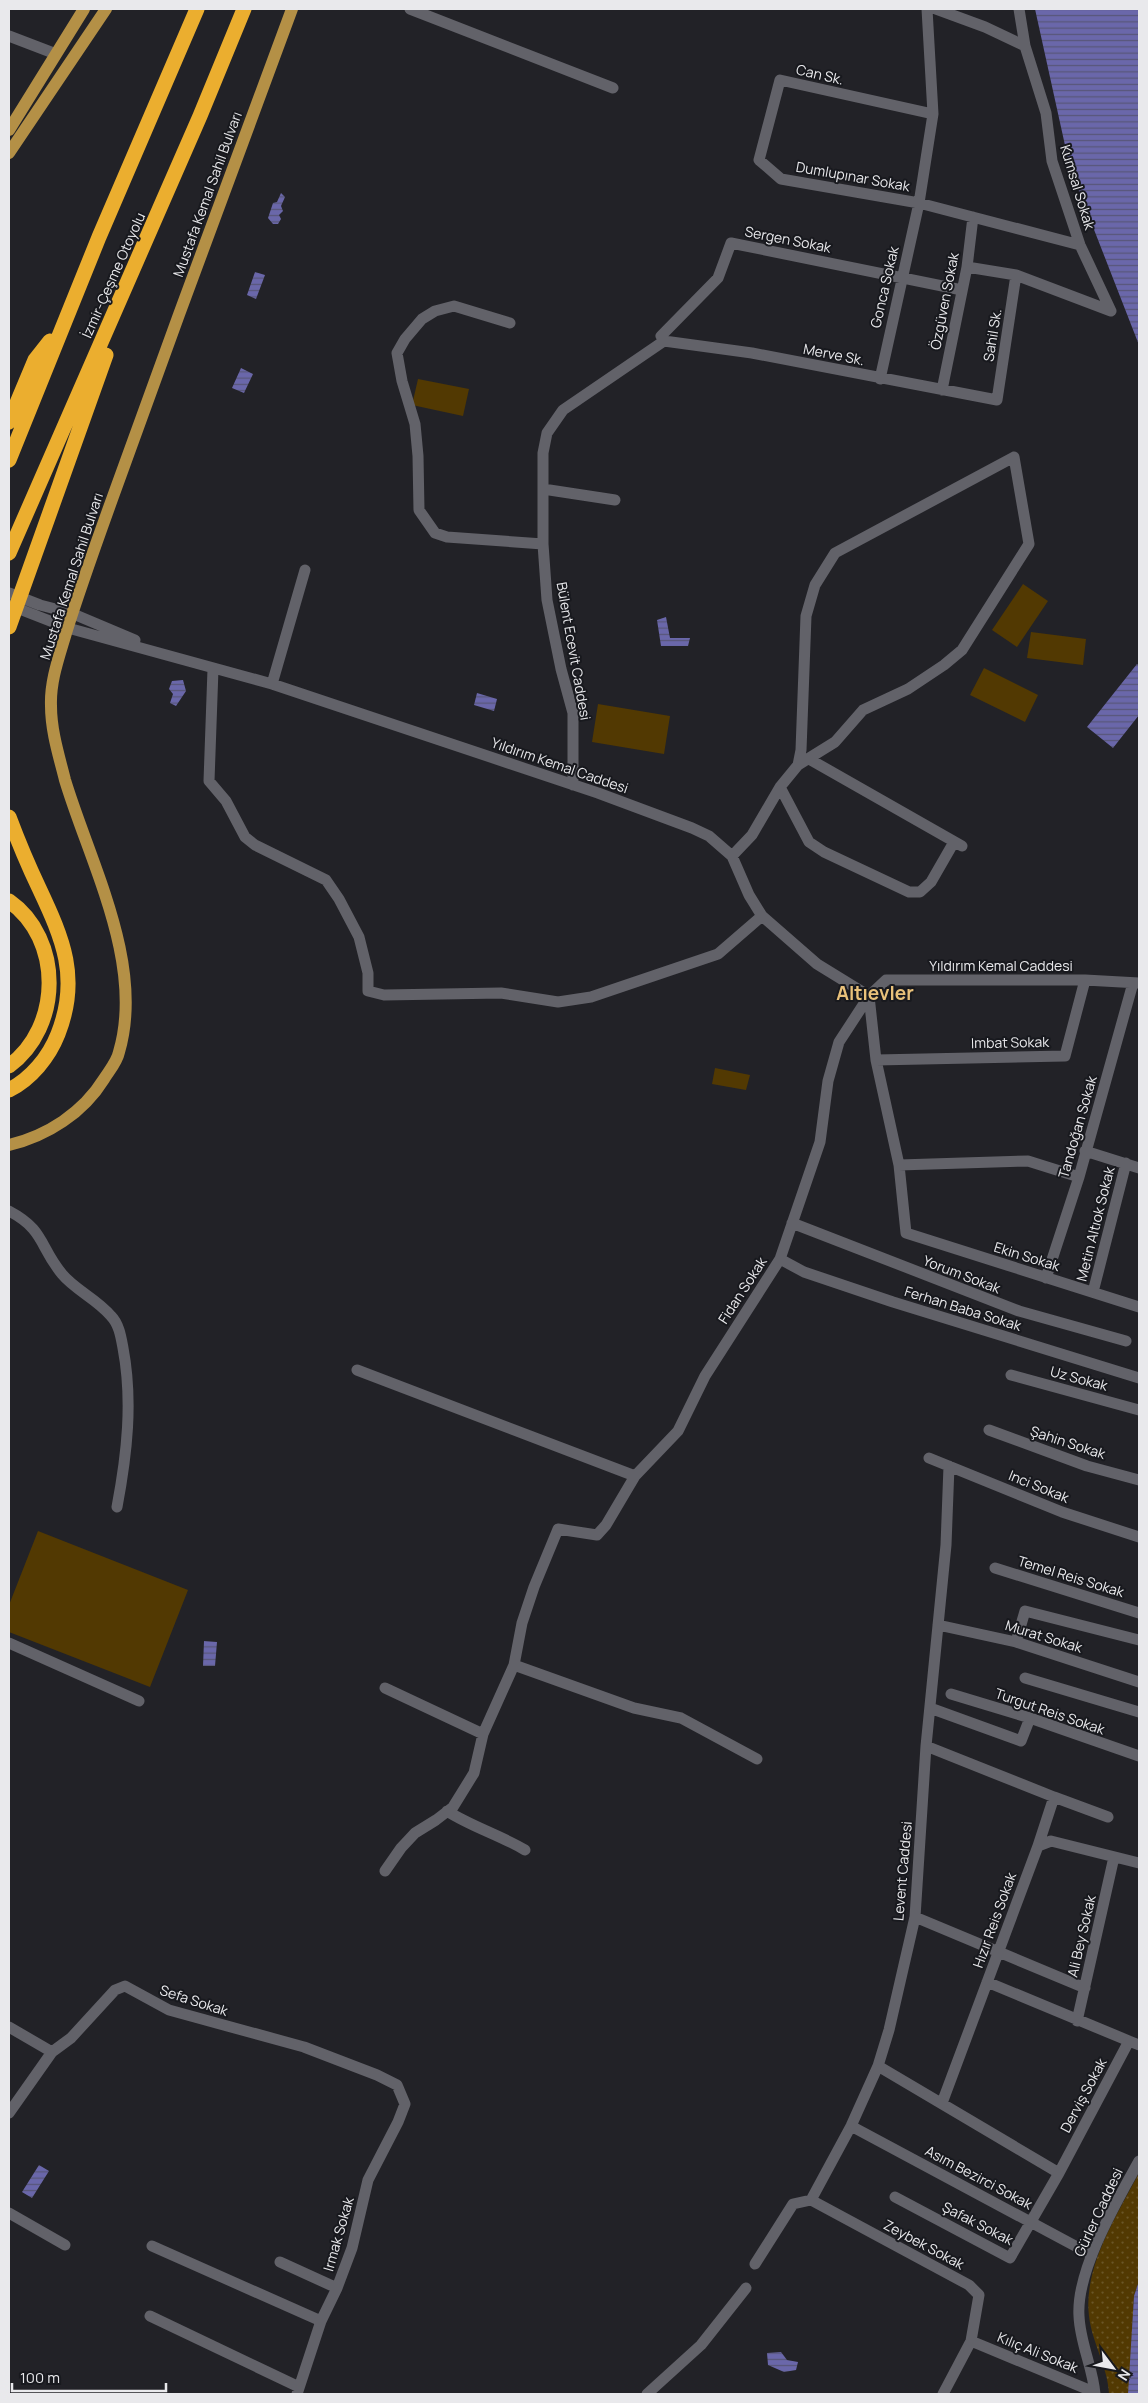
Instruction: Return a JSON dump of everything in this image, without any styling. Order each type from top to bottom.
[{"type":"highway","name":"İzmir-Çeşme Otoyolu","points":[[9,460],[60,328],[197,9]]},
{"type":"highway","name":"İzmir-Çeşme Otoyolu","points":[[9,553],[200,116],[244,9]]},
{"type":"highway","points":[[9,627],[102,364],[200,116]]},
{"type":"highway","points":[[9,422],[35,360],[60,328]]},
{"type":"highway","points":[[9,817],[62,941],[69,985],[66,1014],[54,1044],[42,1062],[19,1085],[9,1090]]},
{"type":"highway","points":[[9,901],[30,920],[42,939],[48,966],[50,994],[43,1021],[33,1042],[9,1066]]},
{"type":"main road","points":[[9,130],[84,9]]},
{"type":"main road","points":[[9,153],[106,9]]},
{"type":"main road","name":"Mustafa Kemal Sahil Bulvarı","points":[[9,1145],[30,1140],[67,1119],[94,1094],[119,1055],[126,1016],[125,974],[113,922],[70,796],[52,724],[52,688],[56,666],[71,614],[208,232],[292,9]]},
{"type":"street","points":[[410,9],[613,88]]},
{"type":"street","name":"Gonca Sokak","points":[[880,379],[901,278],[920,203],[933,114],[927,9]]},
{"type":"street","points":[[936,9],[985,27],[1025,46]]},
{"type":"street","name":"Kumsal Sokak","points":[[1016,275],[1111,311],[1080,245],[1052,161],[1046,113],[1025,46],[1019,9]]},
{"type":"street","points":[[9,36],[56,54]]},
{"type":"street","name":"Can Sk.","points":[[759,160],[780,80],[933,114]]},
{"type":"street","name":"Dumlupınar Sokak","points":[[759,160],[781,179],[920,203],[1080,245]]},
{"type":"street","name":"Özgüven Sokak","points":[[942,390],[967,267],[973,217]]},
{"type":"street","name":"Sergen Sokak","points":[[664,341],[660,336],[718,278],[731,243],[962,290]]},
{"type":"street","points":[[967,267],[1016,275]]},
{"type":"street","name":"Sahil Sk.","points":[[997,400],[1016,275]]},
{"type":"street","points":[[510,323],[454,306],[435,311],[422,319],[405,339],[397,353],[402,381],[415,424],[418,456],[419,510],[435,534],[447,537],[543,544]]},
{"type":"street","name":"Merve Sk.","points":[[664,341],[752,353],[997,400]]},
{"type":"street","name":"Bülent Ecevit Caddesi","points":[[574,785],[573,713],[561,668],[547,600],[543,544],[543,453],[547,433],[564,410],[664,341]]},
{"type":"street","points":[[732,856],[752,835],[780,788],[798,765],[835,742],[863,710],[908,689],[944,665],[962,650],[1029,544],[1014,458],[835,554],[815,585],[806,616],[801,750],[798,765]]},
{"type":"street","points":[[543,489],[615,500]]},
{"type":"street","points":[[272,684],[305,570]]},
{"type":"street","name":"Yıldırım Kemal Caddesi","points":[[9,592],[40,605],[71,614],[178,658]]},
{"type":"street","name":"Yıldırım Kemal Caddesi","points":[[9,605],[68,628],[272,684],[574,785],[692,828],[709,836],[732,856],[748,895],[762,916],[817,964],[868,996],[886,980],[1085,980],[1136,983]]},
{"type":"street","points":[[213,669],[209,781],[226,801],[244,837],[254,845],[326,880],[340,899],[359,937],[368,973],[368,991],[384,995],[501,993],[558,1002],[591,997],[718,954],[762,916]]},
{"type":"street","points":[[780,788],[810,842],[824,852],[910,892],[920,892],[931,882],[958,844],[809,758]]},
{"type":"street","name":"Imbat Sokak","points":[[876,1060],[1065,1056],[1085,980]]},
{"type":"street","name":"Tandoğan Sokak","points":[[1046,1278],[1079,1177],[1085,1151],[1136,983]]},
{"type":"street","points":[[868,996],[876,1060],[899,1165],[1028,1161],[1079,1177]]},
{"type":"street","name":"Fidan Sokak","points":[[514,1665],[522,1623],[534,1587],[558,1529],[597,1535],[606,1525],[635,1476],[678,1431],[705,1376],[780,1260],[820,1142],[828,1080],[839,1042],[868,996]]},
{"type":"street","points":[[1085,1151],[1139,1168]]},
{"type":"street","name":"Metin Altıok Sokak","points":[[1093,1292],[1126,1164]]},
{"type":"street","name":"Ekin Sokak","points":[[899,1165],[906,1233],[1139,1307]]},
{"type":"street","points":[[9,1211],[33,1227],[63,1276],[113,1317],[120,1333],[128,1380],[129,1411],[124,1466],[117,1507]]},
{"type":"street","name":"Yorum Sokak","points":[[792,1224],[1019,1312],[1126,1341]]},
{"type":"street","name":"Ferhan Baba Sokak","points":[[780,1260],[804,1272],[893,1302],[1139,1378]]},
{"type":"street","points":[[358,1370],[635,1476]]},
{"type":"street","name":"Uz Sokak","points":[[1011,1375],[1139,1410]]},
{"type":"street","name":"Şahin Sokak","points":[[989,1430],[1087,1466],[1139,1480]]},
{"type":"street","name":"Inci Sokak","points":[[929,1458],[1062,1512],[1139,1537]]},
{"type":"street","name":"Levent Caddesi","points":[[811,2200],[851,2126],[878,2066],[889,2030],[915,1917],[926,1746],[946,1545],[949,1466]]},
{"type":"street","name":"Temel Reis Sokak","points":[[995,1568],[1139,1613]]},
{"type":"street","points":[[1016,1642],[1025,1610],[1139,1640]]},
{"type":"street","name":"Murat Sokak","points":[[938,1625],[1016,1642],[1139,1682]]},
{"type":"street","points":[[9,1643],[139,1701]]},
{"type":"street","points":[[385,1871],[401,1848],[415,1833],[447,1812],[465,1789],[474,1773],[482,1734],[514,1665],[634,1708],[681,1718],[757,1760]]},
{"type":"street","points":[[1025,1678],[1139,1712]]},
{"type":"street","points":[[385,1688],[482,1734]]},
{"type":"street","name":"Turgut Reis Sokak","points":[[951,1694],[1030,1718],[1139,1756]]},
{"type":"street","points":[[930,1708],[1021,1741],[1030,1718]]},
{"type":"street","points":[[926,1746],[1108,1817]]},
{"type":"street","name":"Hızır Reis Sokak","points":[[942,2103],[1038,1846],[1054,1797]]},
{"type":"street","points":[[447,1812],[463,1821],[507,1839],[525,1850]]},
{"type":"street","points":[[1038,1846],[1051,1841],[1139,1863]]},
{"type":"street","name":"Ali Bey Sokak","points":[[1078,2021],[1114,1857]]},
{"type":"street","points":[[915,1917],[999,1950],[1085,1988]]},
{"type":"street","points":[[987,1982],[1134,2043]]},
{"type":"street","name":"Sefa Sokak","points":[[52,2052],[71,2038],[115,1990],[125,1986],[168,2010],[304,2047],[377,2075],[397,2085]]},
{"type":"street","points":[[9,2027],[52,2052],[9,2113]]},
{"type":"street","name":"Derviş Sokak","points":[[1032,2222],[1134,2043]]},
{"type":"street","points":[[878,2066],[1059,2173]]},
{"type":"street","name":"Irmak Sokak","points":[[298,2390],[321,2322],[337,2288],[352,2248],[368,2180],[398,2122],[404,2104],[397,2085]]},
{"type":"street","name":"Asım Bezirci Sokak","points":[[851,2126],[1092,2255]]},
{"type":"street","name":"Gürler Caddesi","points":[[1095,2393],[1082,2341],[1078,2314],[1079,2296],[1092,2255],[1139,2161]]},
{"type":"street","name":"Şafak Sokak","points":[[895,2197],[1010,2258],[1032,2222]]},
{"type":"street","points":[[755,2264],[793,2204],[811,2200]]},
{"type":"street","name":"Zeybek Sokak","points":[[811,2200],[969,2285],[979,2295],[971,2341]]},
{"type":"street","points":[[9,2214],[65,2245]]},
{"type":"street","points":[[152,2246],[321,2322]]},
{"type":"street","points":[[280,2262],[337,2288]]},
{"type":"street","points":[[649,2394],[701,2345],[746,2288]]},
{"type":"street","points":[[150,2316],[298,2390]]},
{"type":"street","points":[[944,2394],[971,2341]]},
{"type":"street","name":"Kılıç Ali Sokak","points":[[971,2341],[1095,2393]]},
{"type":"shaded area","points":[[1035,9],[1139,9],[1139,345],[1070,168]]},
{"type":"shaded area","points":[[281,193],[285,197],[281,206],[283,211],[279,215],[281,219],[278,224],[273,224],[268,218],[273,203],[277,202]]},
{"type":"shaded area","points":[[255,272],[265,275],[256,299],[247,295]]},
{"type":"shaded area","points":[[241,368],[253,374],[244,393],[232,388]]},
{"type":"shaded area","points":[[418,379],[469,389],[463,416],[412,405]]},
{"type":"shaded area","points":[[1023,584],[1048,601],[1017,647],[992,630]]},
{"type":"shaded area","points":[[666,617],[670,638],[690,638],[688,646],[661,646],[657,620]]},
{"type":"shaded area","points":[[1031,632],[1086,639],[1083,665],[1027,658]]},
{"type":"shaded area","points":[[1137,664],[1139,666],[1139,715],[1113,748],[1087,727]]},
{"type":"shaded area","points":[[984,668],[1038,695],[1025,722],[970,695]]},
{"type":"shaded area","points":[[183,680],[186,691],[176,706],[170,703],[173,694],[169,689],[172,681]]},
{"type":"shaded area","points":[[477,693],[497,699],[494,711],[474,705]]},
{"type":"shaded area","points":[[598,704],[670,716],[664,754],[592,742]]},
{"type":"shaded area","points":[[715,1068],[750,1075],[746,1090],[712,1084]]},
{"type":"shaded area","points":[[38,1531],[188,1590],[150,1687],[9,1632],[9,1605]]},
{"type":"shaded area","points":[[204,1641],[217,1642],[215,1666],[203,1666]]},
{"type":"shaded area","points":[[39,2165],[49,2171],[32,2198],[22,2192]]},
{"type":"shaded area","points":[[1139,2173],[1139,2281],[1134,2296],[1129,2391],[1128,2394],[1109,2394],[1106,2374],[1093,2336],[1089,2316],[1091,2279],[1096,2260],[1112,2224]]},
{"type":"shaded area","points":[[1139,2281],[1139,2394],[1128,2394],[1134,2296]]},
{"type":"shaded area","points":[[781,2352],[787,2360],[798,2362],[796,2370],[784,2372],[768,2365],[767,2353]]},
{"type":"district","name":"Altıevler","points":[[875,993]]}]
